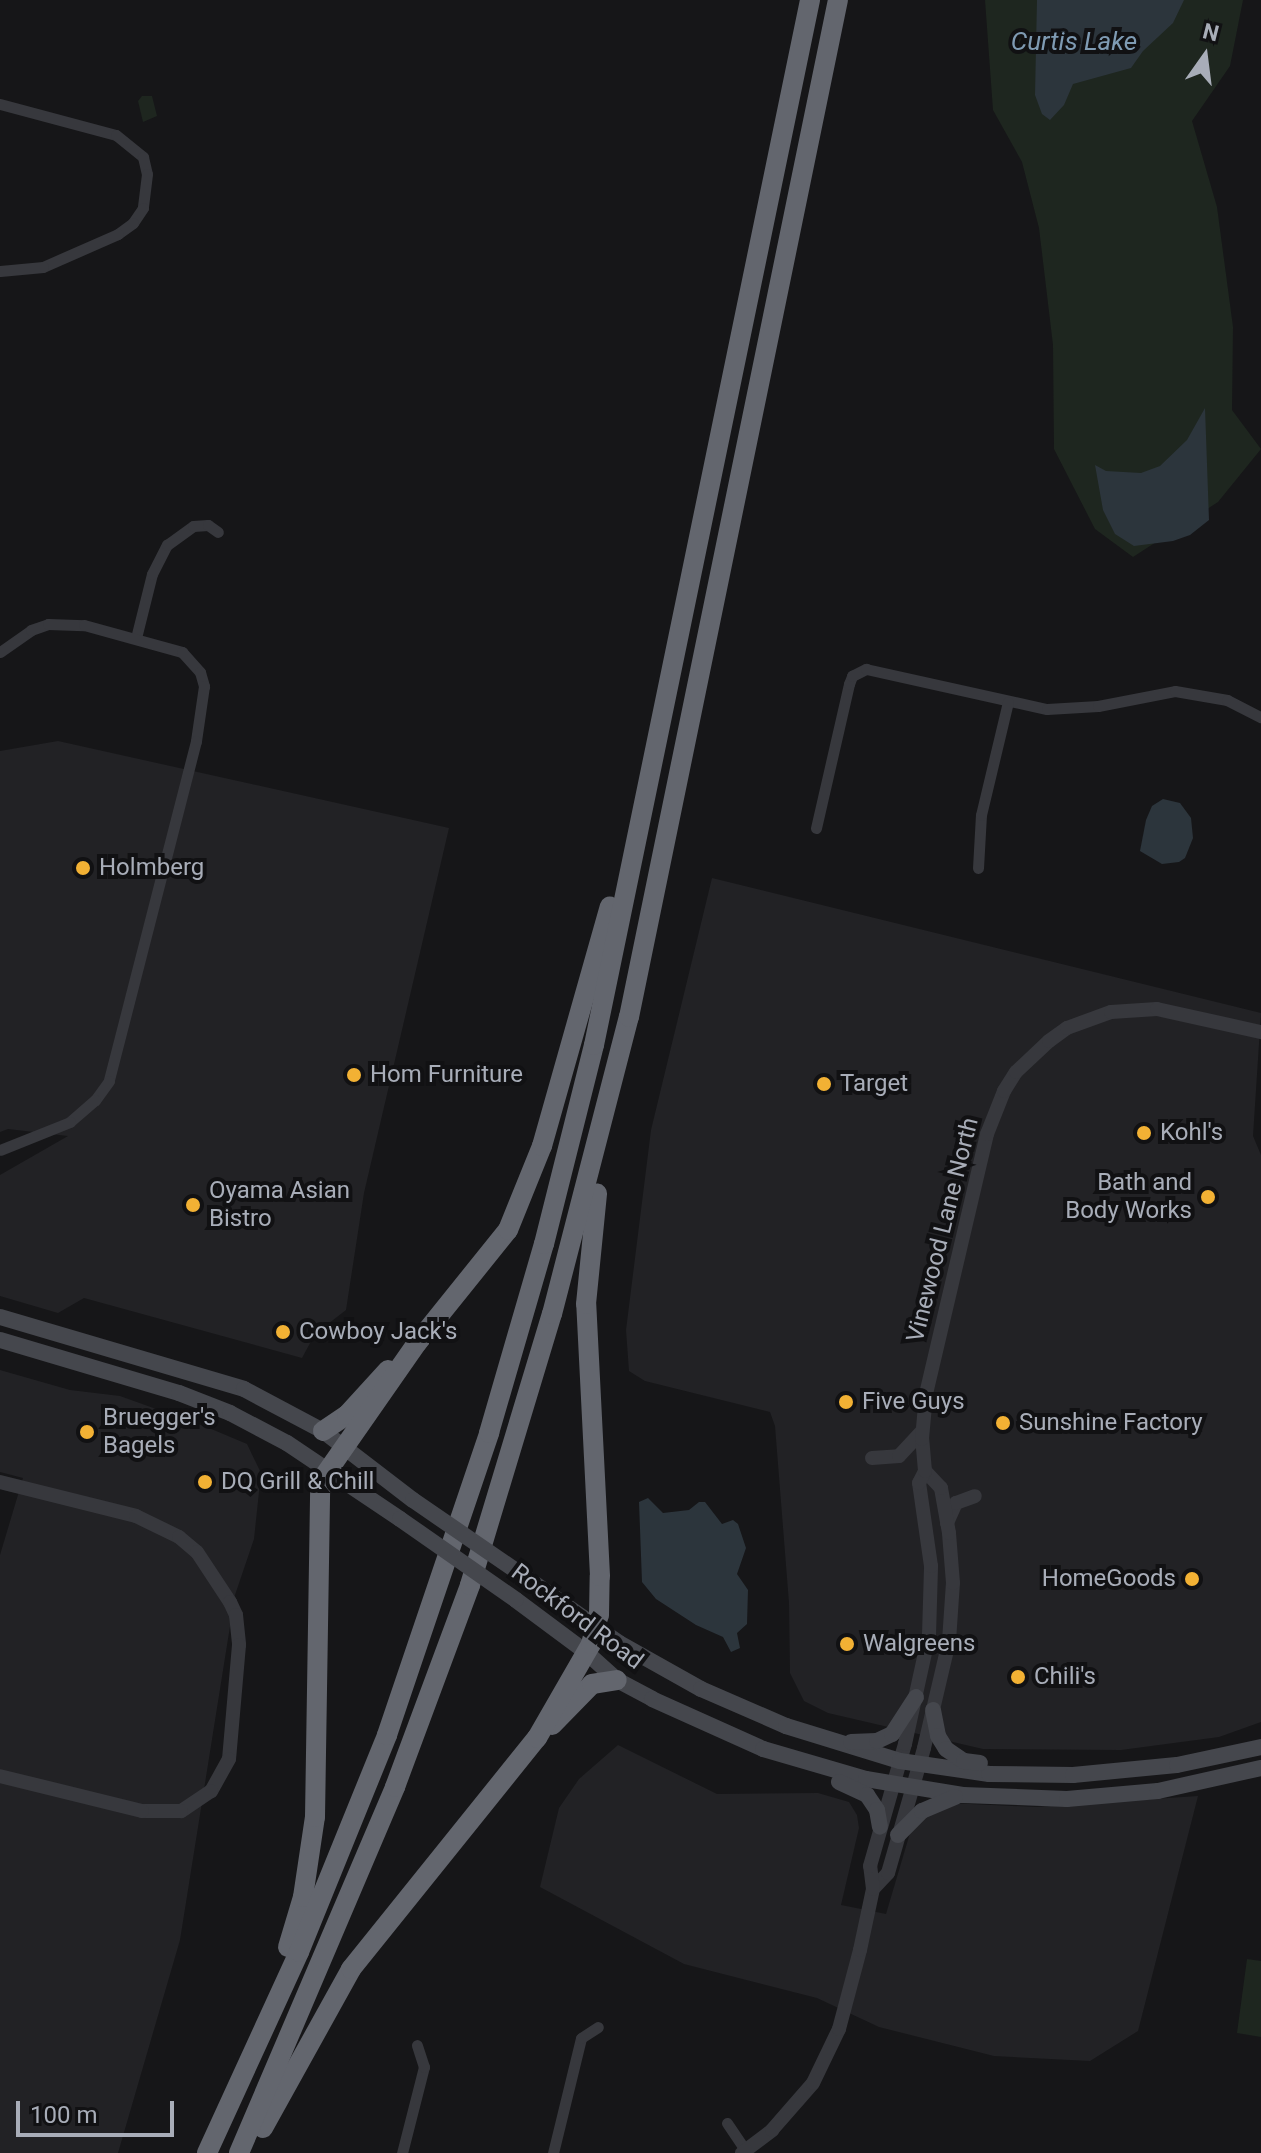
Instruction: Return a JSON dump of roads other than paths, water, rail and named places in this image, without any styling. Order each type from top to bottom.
[{"type":"highway","points":[[207,2153],[262,2036],[387,1735],[489,1433],[544,1244],[590,1060],[638,836],[810,0]]},
{"type":"highway","points":[[239,2153],[355,1887],[470,1585],[556,1299],[619,1058],[838,0]]},
{"type":"highway","points":[[262,2036],[303,1897],[314,1836],[320,1482],[417,1343],[493,1251],[522,1199],[559,1090],[623,858],[638,836]]},
{"type":"highway","points":[[537,1738],[587,1653],[597,1628],[600,1576],[586,1343],[586,1280],[619,1058]]},
{"type":"highway","points":[[323,1431],[347,1415],[397,1359],[417,1343]]},
{"type":"highway","points":[[250,2153],[351,1969],[537,1738],[592,1684],[598,1680],[617,1680]]},
{"type":"main road","name":"Rockford Road","points":[[0,1317],[226,1381],[323,1431],[413,1500],[597,1628],[701,1689],[816,1736],[918,1765],[1031,1777],[1138,1771],[1261,1747]]},
{"type":"main road","name":"Rockford Road","points":[[0,1340],[207,1403],[287,1443],[516,1600],[587,1653],[617,1680],[711,1728],[800,1761],[911,1788],[1019,1799],[1105,1797],[1199,1783],[1261,1768]]},
{"type":"main road","points":[[816,1736],[858,1743],[886,1738],[897,1729],[916,1697]]},
{"type":"main road","points":[[933,1710],[938,1736],[951,1754],[964,1761],[1014,1767],[1031,1777]]},
{"type":"main road","points":[[711,1728],[723,1742],[746,1752],[861,1790],[877,1810],[880,1827]]},
{"type":"main road","points":[[898,1835],[922,1811],[963,1795]]},
{"type":"street","points":[[0,104],[116,135],[143,157],[147,174],[143,208],[133,223],[118,234],[43,267],[0,271]]},
{"type":"street","points":[[136,638],[152,574],[167,545],[193,526],[208,525],[218,532]]},
{"type":"street","points":[[0,652],[31,630],[48,624],[84,625],[182,652],[200,672],[203,699],[196,741],[109,1081],[95,1100],[70,1122],[0,1150]]},
{"type":"street","points":[[816,828],[849,684],[852,676],[866,669],[1047,709],[1072,709],[1175,691],[1227,700],[1261,717]]},
{"type":"street","points":[[978,868],[981,815],[1008,702]]},
{"type":"street","name":"Vinewood Lane North","points":[[745,2152],[794,2107],[828,2056],[839,2029],[873,1889],[870,1866],[900,1761],[929,1635],[931,1566],[919,1483],[925,1471],[922,1431],[935,1352],[995,1112],[1016,1072],[1067,1028],[1111,1012],[1157,1009],[1261,1032]]},
{"type":"street","points":[[872,1458],[899,1456],[922,1431]]},
{"type":"street","name":"Vinewood Lane North","points":[[873,1889],[888,1873],[933,1710],[952,1615],[947,1523],[941,1488],[925,1471]]},
{"type":"street","points":[[0,1482],[136,1516],[179,1537],[197,1552],[230,1602],[236,1615],[239,1645],[229,1759],[211,1791],[181,1811],[142,1811],[0,1776]]},
{"type":"street","points":[[947,1523],[956,1503],[975,1496]]},
{"type":"street","points":[[553,2153],[581,2038],[598,2027]]},
{"type":"street","points":[[402,2153],[424,2067],[417,2045]]},
{"type":"street","points":[[727,2123],[745,2152]]},
{"type":"water","name":"Curtis Lake","points":[[1037,0],[1184,0],[1173,23],[1143,51],[1131,68],[1073,84],[1064,105],[1050,120],[1042,114],[1035,95]]},
{"type":"water","points":[[1205,408],[1209,520],[1190,535],[1173,541],[1134,546],[1115,534],[1103,510],[1095,465],[1106,471],[1141,473],[1160,466],[1187,440]]},
{"type":"water","points":[[1163,799],[1180,803],[1191,818],[1193,838],[1185,858],[1162,864],[1140,851],[1152,806]]},
{"type":"water","points":[[648,1498],[663,1513],[689,1510],[699,1502],[705,1502],[722,1524],[733,1520],[738,1524],[746,1548],[737,1574],[748,1590],[747,1624],[737,1633],[740,1648],[731,1652],[723,1637],[696,1625],[656,1599],[642,1582],[639,1502]]},
{"type":"place","name":"Holmberg","points":[[83,868]]},
{"type":"place","name":"Hom Furniture","points":[[354,1075]]},
{"type":"place","name":"Target","points":[[824,1084]]},
{"type":"place","name":"Kohl's","points":[[1144,1133]]},
{"type":"place","name":"Bath and Body Works","points":[[1208,1197]]},
{"type":"place","name":"Oyama Asian Bistro","points":[[193,1205]]},
{"type":"place","name":"Cowboy Jack's","points":[[283,1332]]},
{"type":"place","name":"Five Guys","points":[[846,1402]]},
{"type":"place","name":"Sunshine Factory","points":[[1003,1423]]},
{"type":"place","name":"Bruegger's Bagels","points":[[87,1432]]},
{"type":"place","name":"DQ Grill & Chill","points":[[205,1482]]},
{"type":"place","name":"HomeGoods","points":[[1192,1579]]},
{"type":"place","name":"Walgreens","points":[[847,1644]]},
{"type":"place","name":"Chili's","points":[[1018,1677]]}]
